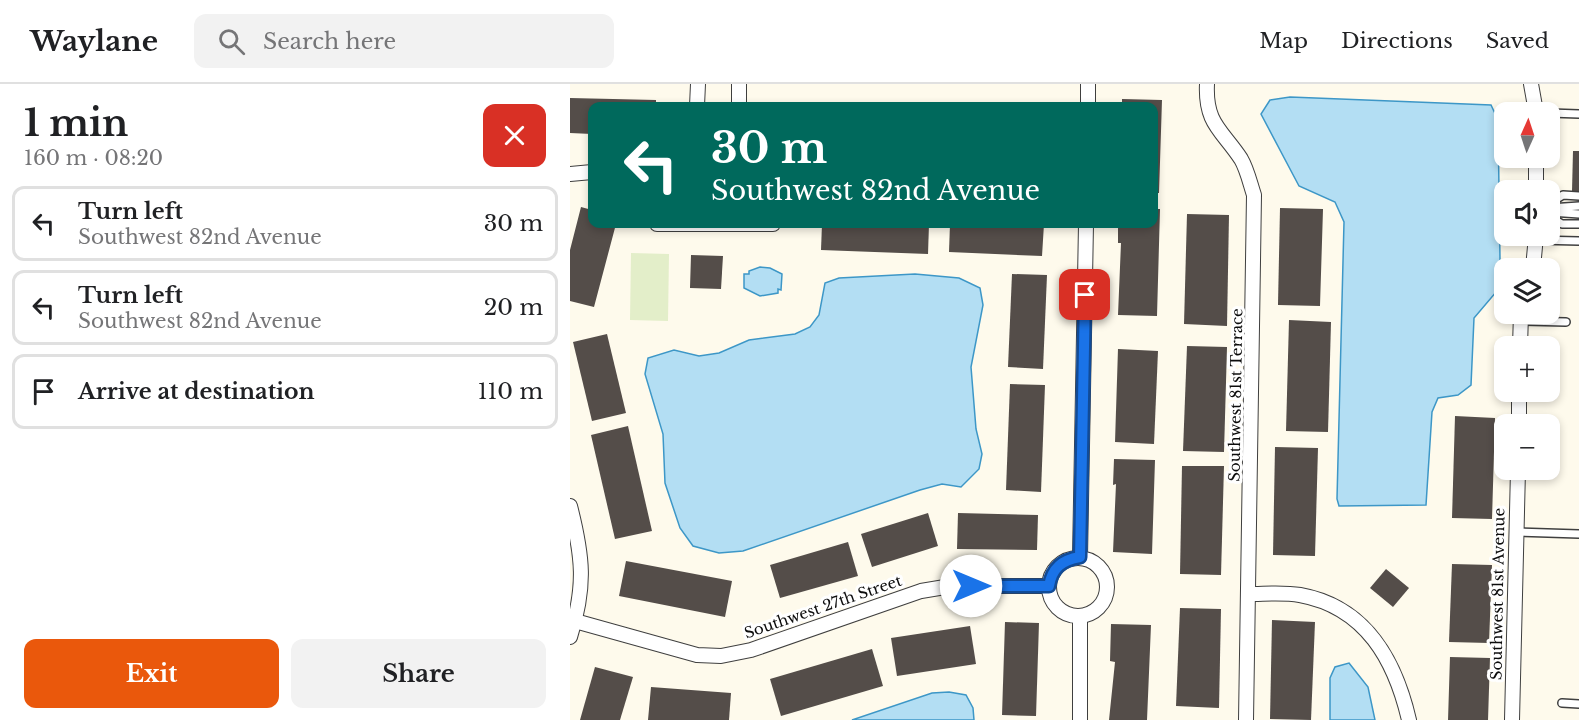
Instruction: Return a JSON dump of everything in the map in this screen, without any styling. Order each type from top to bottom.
[{"type":"street","points":[[697,102],[698,84]]},
{"type":"street","points":[[739,84],[739,102]]},
{"type":"street","points":[[1088,84],[1088,102]]},
{"type":"street","name":"Southwest 81st Terrace","points":[[1207,84],[1206,99],[1216,130],[1241,160],[1254,195],[1246,720]]},
{"type":"street","points":[[1531,84],[1534,102]]},
{"type":"street","points":[[1080,557],[1086,228]]},
{"type":"street","name":"Southwest 81st Avenue","points":[[1512,720],[1518,480]]},
{"type":"street","points":[[570,506],[581,549],[582,585],[570,637]]},
{"type":"street","points":[[1080,557],[1099,565],[1108,582],[1104,601],[1098,609],[1080,617],[1061,611],[1054,604],[1049,586],[1055,569],[1062,562],[1080,557]]},
{"type":"street","name":"Southwest 27th Street","points":[[575,621],[697,655],[721,656],[751,650],[921,591],[951,586],[1049,586]]},
{"type":"street","points":[[1248,594],[1300,595],[1350,617],[1374,637],[1390,660],[1401,687],[1409,720]]},
{"type":"street","points":[[1080,617],[1080,720]]},
{"type":"lane","points":[[1560,113],[1579,114]]},
{"type":"lane","points":[[1560,197],[1579,196]]},
{"type":"lane","points":[[1560,207],[1579,206]]},
{"type":"lane","points":[[1560,213],[1579,214]]},
{"type":"lane","points":[[1560,223],[1579,224]]},
{"type":"lane","points":[[1560,240],[1579,241]]},
{"type":"lane","points":[[1560,321],[1566,322]]},
{"type":"lane","points":[[1516,532],[1579,534]]},
{"type":"lane","points":[[1562,703],[1579,704]]},
{"type":"green space","points":[[631,253],[669,254],[668,321],[630,320]]},
{"type":"water","points":[[1290,97],[1491,105],[1494,111],[1494,168],[1499,168],[1499,180],[1494,180],[1494,246],[1500,246],[1500,258],[1494,258],[1494,295],[1474,318],[1471,385],[1458,395],[1438,398],[1432,412],[1426,505],[1339,506],[1337,499],[1344,222],[1335,202],[1299,186],[1261,114],[1270,100]]},
{"type":"water","points":[[760,267],[770,268],[782,274],[781,290],[778,289],[778,293],[760,296],[744,288],[744,274],[749,274],[749,271]]},
{"type":"water","points":[[915,274],[959,278],[980,288],[983,305],[971,367],[976,429],[982,454],[979,469],[961,487],[942,484],[920,490],[743,551],[719,553],[693,546],[680,528],[665,483],[663,434],[645,374],[648,358],[674,350],[699,356],[719,353],[749,340],[795,334],[810,327],[819,315],[825,283],[839,278]]},
{"type":"water","points":[[1349,663],[1368,687],[1375,720],[1330,720],[1330,678],[1335,667]]},
{"type":"water","points":[[949,692],[966,695],[973,708],[974,720],[852,720],[932,693]]},
{"type":"building","points":[[570,98],[656,100],[656,102],[588,102],[588,134],[570,133]]},
{"type":"building","points":[[1122,99],[1162,100],[1159,193],[1158,102],[1122,102]]},
{"type":"building","points":[[1573,151],[1579,151],[1579,191],[1572,191]]},
{"type":"building","points":[[581,207],[588,209],[588,228],[615,228],[594,307],[570,301],[570,250]]},
{"type":"building","points":[[1280,208],[1323,209],[1320,306],[1278,305]]},
{"type":"building","points":[[1158,209],[1160,209],[1157,316],[1118,315],[1121,243],[1118,243],[1118,228],[1158,228]]},
{"type":"building","points":[[1187,214],[1229,215],[1227,326],[1184,324]]},
{"type":"building","points":[[822,228],[929,228],[928,254],[821,250]]},
{"type":"building","points":[[950,228],[1044,228],[1042,256],[949,252]]},
{"type":"building","points":[[691,255],[723,256],[721,289],[690,288]]},
{"type":"building","points":[[1012,274],[1047,275],[1043,369],[1008,367]]},
{"type":"building","points":[[1289,320],[1331,322],[1328,432],[1286,431]]},
{"type":"building","points":[[607,334],[626,413],[592,421],[573,342]]},
{"type":"building","points":[[1187,346],[1227,347],[1224,452],[1183,451]]},
{"type":"building","points":[[1118,349],[1158,351],[1154,444],[1115,442]]},
{"type":"building","points":[[1010,384],[1045,385],[1041,492],[1006,490]]},
{"type":"building","points":[[1455,416],[1494,418],[1492,519],[1452,518]]},
{"type":"building","points":[[628,426],[652,531],[615,539],[591,435]]},
{"type":"building","points":[[1275,447],[1318,448],[1315,556],[1273,555]]},
{"type":"building","points":[[1114,459],[1155,460],[1152,554],[1113,552],[1116,484],[1113,485]]},
{"type":"building","points":[[1182,466],[1224,466],[1221,575],[1180,574]]},
{"type":"building","points":[[928,513],[938,546],[872,567],[861,534]]},
{"type":"building","points":[[958,513],[1038,515],[1037,550],[957,549]]},
{"type":"building","points":[[848,542],[858,576],[780,598],[770,565]]},
{"type":"building","points":[[626,561],[732,581],[725,617],[619,596]]},
{"type":"building","points":[[1452,564],[1492,565],[1489,643],[1449,642]]},
{"type":"building","points":[[1386,569],[1409,588],[1393,607],[1370,588]]},
{"type":"building","points":[[1180,608],[1221,609],[1219,708],[1176,706]]},
{"type":"building","points":[[1272,620],[1315,622],[1311,720],[1270,719]]},
{"type":"building","points":[[1005,622],[1039,623],[1036,716],[1002,715]]},
{"type":"building","points":[[1111,624],[1151,625],[1147,720],[1109,720],[1115,662],[1110,661]]},
{"type":"building","points":[[970,626],[976,664],[897,676],[891,638]]},
{"type":"building","points":[[872,649],[883,686],[781,716],[770,679]]},
{"type":"building","points":[[1450,657],[1490,658],[1488,720],[1448,720]]},
{"type":"building","points":[[595,667],[633,677],[620,720],[580,720]]},
{"type":"building","points":[[651,687],[731,693],[729,720],[648,720]]},
{"type":"route","points":[[971,586],[1049,586],[1055,569],[1062,562],[1080,557],[1085,295]]}]
